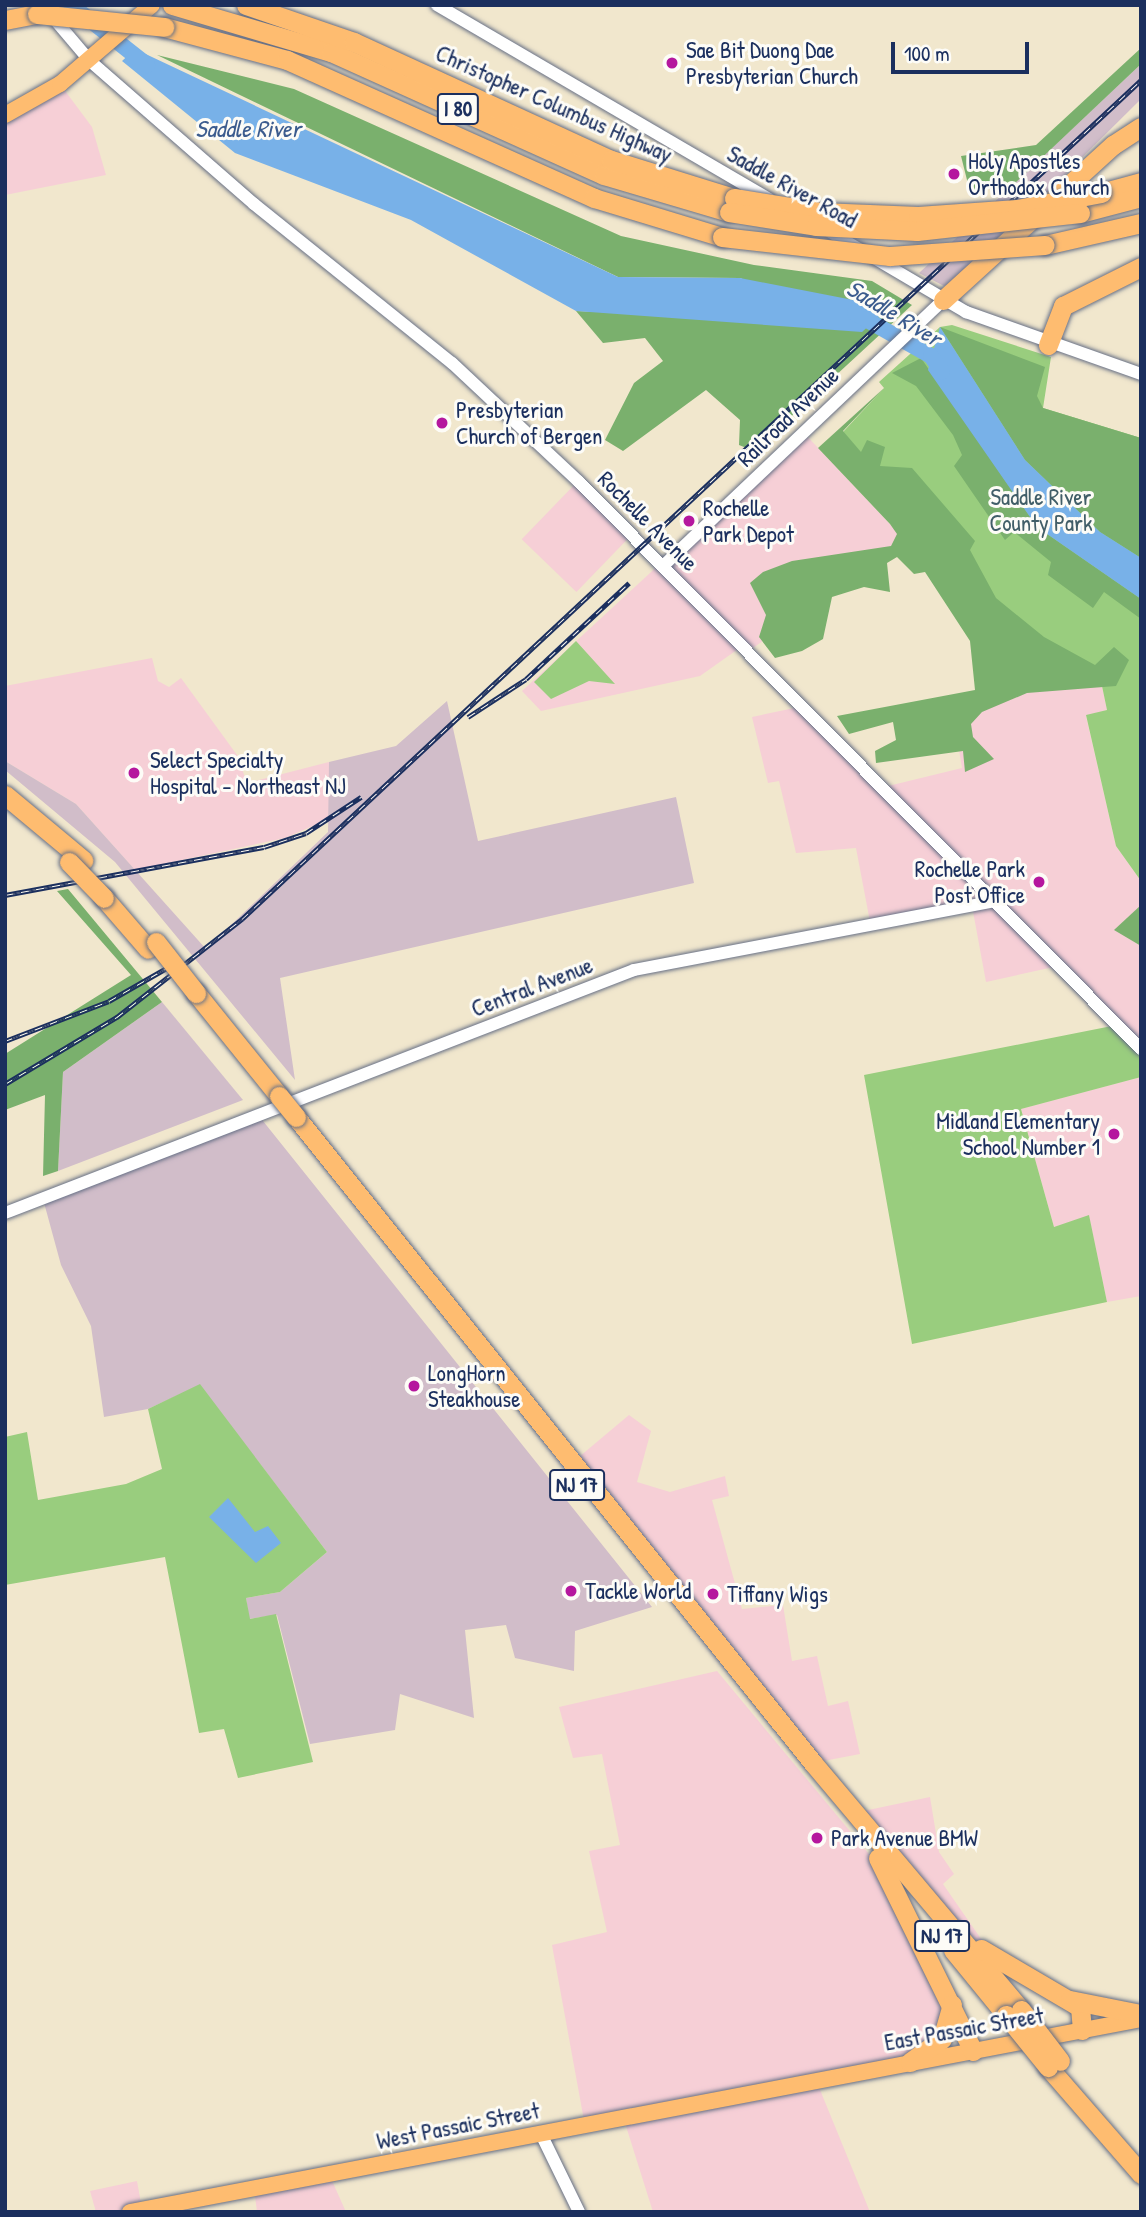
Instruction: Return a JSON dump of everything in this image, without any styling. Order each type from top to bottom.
[{"type":"highway","name":"Christopher Columbus Highway","points":[[246,5],[354,43],[611,160],[731,205],[918,216],[1017,209],[1101,193],[1141,182]]},
{"type":"highway","name":"Christopher Columbus Highway","points":[[179,7],[331,52],[583,166],[816,226],[917,231],[1080,213],[1141,197]]},
{"type":"highway","points":[[5,20],[40,10]]},
{"type":"highway","name":"I 80","points":[[5,14],[40,10],[164,27],[287,60],[594,198],[722,237],[890,256],[1045,245],[1141,223]]},
{"type":"highway","points":[[943,300],[1113,145],[1141,127]]},
{"type":"highway","points":[[1048,345],[1063,306],[1141,267]]},
{"type":"highway","name":"NJ 17","points":[[5,794],[111,897],[152,946],[878,1858],[1013,2013]]},
{"type":"highway","name":"NJ 17","points":[[5,808],[76,861]]},
{"type":"highway","name":"NJ 17","points":[[290,1119],[903,1872],[1141,2174]]},
{"type":"highway","points":[[878,1858],[951,1999],[973,2051]]},
{"type":"highway","points":[[903,1872],[997,1962],[1080,2007],[1082,2030]]},
{"type":"highway","points":[[910,2062],[949,2029],[951,1999]]},
{"type":"highway","points":[[1070,2000],[1141,2016]]},
{"type":"highway","name":"NJ 17","points":[[1054,2064],[1141,2156]]},
{"type":"main road","points":[[5,115],[95,56],[152,5]]},
{"type":"main road","name":"East Passaic Street","points":[[795,2084],[1082,2030],[1141,2016]]},
{"type":"main road","name":"West Passaic Street","points":[[130,2212],[795,2084]]},
{"type":"street","name":"Saddle River Road","points":[[437,5],[943,300],[1048,345],[1141,374]]},
{"type":"street","name":"Rochelle Avenue","points":[[40,10],[95,56],[254,204],[452,363],[663,566],[992,902],[1141,1049]]},
{"type":"street","name":"Railroad Avenue","points":[[663,566],[943,300]]},
{"type":"street","name":"Central Avenue","points":[[5,1213],[634,971],[992,902]]},
{"type":"street","points":[[541,2134],[579,2212]]},
{"type":"shaded area","points":[[1141,64],[1141,99],[963,276],[944,286],[919,273]]},
{"type":"shaded area","points":[[60,84],[92,127],[106,175],[5,195],[5,115]]},
{"type":"shaded area","points":[[803,432],[906,541],[747,652],[741,647],[700,676],[541,711],[522,691]]},
{"type":"shaded area","points":[[578,481],[633,534],[576,592],[522,539]]},
{"type":"shaded area","name":"Select Specialty Hospital - Northeast NJ","points":[[152,658],[158,681],[169,687],[181,678],[237,755],[247,783],[329,762],[329,819],[285,838],[135,870],[76,804],[5,761],[5,686]]},
{"type":"shaded area","points":[[1102,686],[1107,710],[1086,716],[1116,846],[1141,881],[1141,905],[1115,930],[1141,946],[1141,1049],[1058,966],[986,982],[972,906],[871,927],[856,848],[796,853],[779,781],[768,783],[752,717],[799,707],[880,788],[962,768],[950,697],[990,689]]},
{"type":"shaded area","points":[[447,701],[478,841],[676,797],[694,883],[280,978],[295,1080],[115,862],[5,770],[5,761],[76,804],[206,949],[328,832],[329,762],[396,746]]},
{"type":"shaded area","points":[[162,1002],[243,1100],[58,1171],[63,1072]]},
{"type":"shaded area","points":[[1141,1077],[1141,1296],[1107,1302],[1089,1216],[1054,1227],[1021,1109]]},
{"type":"shaded area","points":[[259,1116],[652,1607],[575,1631],[574,1671],[515,1658],[506,1625],[465,1630],[474,1718],[400,1694],[395,1730],[310,1744],[277,1615],[249,1619],[246,1598],[280,1592],[327,1552],[200,1385],[148,1409],[104,1417],[91,1326],[61,1265],[43,1199]]},
{"type":"shaded area","points":[[629,1415],[651,1431],[637,1482],[670,1492],[725,1476],[729,1496],[712,1500],[742,1609],[783,1605],[792,1661],[817,1656],[828,1706],[848,1701],[860,1754],[813,1763],[573,1462]]},
{"type":"shaded area","points":[[717,1671],[874,1860],[953,2017],[910,2062],[816,2080],[870,2212],[653,2212],[625,2123],[585,2126],[552,1945],[607,1932],[589,1851],[620,1845],[602,1754],[573,1758],[559,1707]]},
{"type":"shaded area","points":[[930,1797],[939,1852],[954,1874],[943,1884],[997,1962],[854,1813]]},
{"type":"shaded area","points":[[329,2174],[346,2212],[257,2212],[254,2188]]},
{"type":"shaded area","points":[[137,2181],[142,2209],[96,2212],[90,2191]]},
{"type":"green space","points":[[1141,48],[1141,64],[1013,185],[970,192],[961,156],[1036,145]]},
{"type":"green space","points":[[157,55],[294,89],[621,236],[754,265],[872,281],[912,305],[754,451],[739,445],[740,420],[706,390],[623,451],[605,440],[634,383],[663,361],[645,338],[603,343],[576,311],[846,322],[740,278],[618,277]]},
{"type":"green space","name":"Saddle River County Park","points":[[952,325],[1051,357],[1043,408],[1141,438],[1141,881],[1116,846],[1086,715],[1107,710],[1102,686],[1114,686],[998,612],[843,432],[884,388],[879,382],[940,327]]},
{"type":"green space","points":[[940,327],[1045,367],[1037,396],[1043,408],[1141,438],[1141,558],[1100,532],[1025,460]]},
{"type":"green space","points":[[921,358],[1037,527],[1141,599],[1141,619],[1104,592],[1093,608],[1048,575],[1051,562],[1014,532],[1005,540],[954,466],[962,455],[953,435],[916,386],[892,373]]},
{"type":"green space","points":[[884,388],[843,431],[861,452],[867,440],[885,447],[880,466],[912,468],[975,541],[970,550],[996,598],[1044,637],[1095,665],[1114,647],[1129,660],[1116,686],[1027,693],[982,712],[971,724],[973,737],[994,759],[965,772],[963,751],[876,763],[875,751],[896,740],[893,722],[849,734],[837,716],[975,690],[970,641],[925,572],[914,574],[897,557],[887,563],[890,592],[864,587],[832,597],[823,639],[802,651],[775,658],[759,637],[766,615],[750,583],[763,572],[792,561],[891,546],[897,534],[890,524],[818,448]]},
{"type":"green space","points":[[576,641],[615,684],[589,681],[551,699],[534,682]]},
{"type":"green space","points":[[68,889],[162,1002],[63,1072],[58,1171],[43,1176],[45,1095],[5,1110],[5,1054],[131,975],[57,891]]},
{"type":"green space","points":[[1141,905],[1141,946],[1114,930]]},
{"type":"green space","points":[[1117,1025],[1141,1049],[1141,1077],[1021,1109],[1054,1227],[1089,1215],[1107,1302],[912,1344],[864,1075]]},
{"type":"green space","points":[[200,1384],[327,1552],[280,1592],[246,1598],[250,1619],[276,1614],[313,1762],[238,1778],[224,1729],[199,1733],[165,1557],[5,1585],[5,1437],[27,1432],[38,1500],[126,1484],[162,1469],[148,1409]]},
{"type":"water","name":"Saddle River","points":[[135,49],[618,277],[740,278],[889,307],[862,332],[576,311],[411,220],[235,153],[122,61]]},
{"type":"water","name":"Saddle River","points":[[940,327],[1025,460],[1100,532],[1141,558],[1141,599],[1037,527],[928,370]]},
{"type":"water","points":[[228,1498],[255,1532],[268,1526],[281,1543],[256,1563],[209,1517]]},
{"type":"waterway","name":"Saddle River","points":[[71,5],[147,65]]},
{"type":"waterway","name":"Saddle River","points":[[855,313],[931,356],[942,372]]},
{"type":"railway","points":[[5,1084],[117,1017],[242,919],[1141,80]]},
{"type":"railway","points":[[468,717],[526,679],[629,583]]},
{"type":"railway","points":[[5,895],[264,847],[306,833],[361,797]]},
{"type":"railway","points":[[5,1041],[109,1001],[170,966]]},
{"type":"place","name":"Sae Bit Duong Dae Presbyterian Church","points":[[672,63]]},
{"type":"place","name":"Holy Apostles Orthodox Church","points":[[954,174]]},
{"type":"place","name":"Presbyterian Church of Bergen","points":[[442,423]]},
{"type":"place","name":"Rochelle Park Depot","points":[[689,521]]},
{"type":"place","name":"Select Specialty Hospital - Northeast NJ","points":[[134,773]]},
{"type":"place","name":"Rochelle Park Post Office","points":[[1039,882]]},
{"type":"place","name":"Midland Elementary School Number 1","points":[[1114,1134]]},
{"type":"place","name":"LongHorn Steakhouse","points":[[414,1386]]},
{"type":"place","name":"Tackle World","points":[[571,1591]]},
{"type":"place","name":"Tiffany Wigs","points":[[713,1594]]},
{"type":"place","name":"Park Avenue BMW","points":[[817,1838]]}]
